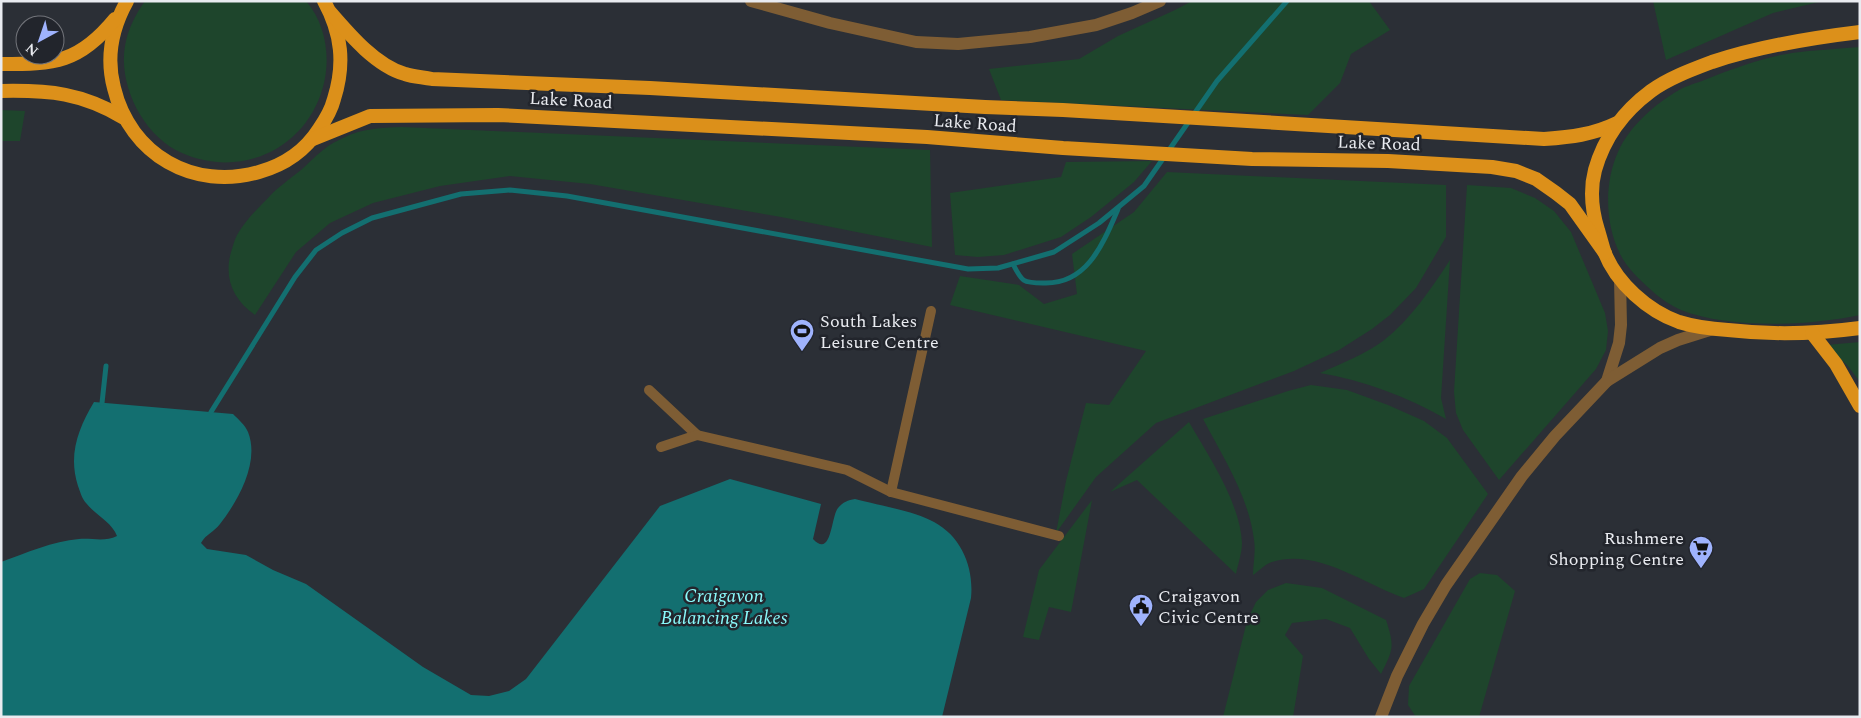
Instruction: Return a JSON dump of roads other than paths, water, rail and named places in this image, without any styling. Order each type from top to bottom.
[{"type":"highway","points":[[1,64],[37,64],[62,60],[83,50],[103,34],[124,7]]},
{"type":"highway","points":[[124,7],[113,34],[110,56],[111,79],[117,102],[124,118],[140,139],[155,154],[173,165],[206,176],[241,177],[274,167],[288,160],[313,139],[331,111],[341,78],[340,45],[327,7]]},
{"type":"highway","name":"Lake Road","points":[[327,7],[356,41],[375,58],[404,74],[432,79],[660,89],[1180,117],[1544,139],[1598,132],[1617,123]]},
{"type":"highway","points":[[1860,32],[1783,43],[1737,54],[1695,68],[1672,78],[1651,91],[1617,123],[1607,139],[1595,171],[1592,204],[1605,253],[1620,279],[1641,301],[1657,312],[1680,322],[1713,329],[1774,334],[1812,333],[1860,328]]},
{"type":"highway","points":[[1,91],[30,90],[67,95],[103,106],[124,118]]},
{"type":"highway","name":"Lake Road","points":[[313,139],[370,116],[498,115],[927,138],[1154,154],[1252,159],[1388,161],[1492,167],[1516,171],[1536,179],[1570,204],[1605,253]]},
{"type":"highway","points":[[1812,333],[1836,364],[1860,406]]},
{"type":"street","points":[[751,1],[830,23],[916,42],[958,44],[1030,38],[1096,25],[1160,1]]},
{"type":"street","points":[[1607,381],[1619,344],[1621,324],[1620,279]]},
{"type":"street","points":[[891,492],[931,311]]},
{"type":"street","points":[[1381,717],[1423,624],[1446,585],[1522,476],[1555,436],[1607,381],[1660,348],[1713,329]]},
{"type":"street","points":[[649,390],[697,435],[848,470],[891,492],[1059,536]]},
{"type":"street","points":[[661,447],[697,435]]},
{"type":"water","name":"Craigavon Balancing Lakes","points":[[94,402],[233,414],[248,432],[251,444],[249,468],[234,504],[220,524],[201,543],[207,549],[246,555],[273,570],[306,584],[423,667],[471,695],[489,696],[509,691],[526,679],[660,506],[730,479],[821,504],[813,539],[819,544],[824,544],[827,540],[838,508],[850,500],[855,499],[926,518],[944,528],[959,545],[968,565],[971,587],[971,598],[942,717],[1,717],[1,562],[59,542],[79,539],[108,539],[117,536],[115,531],[82,497],[75,475],[74,453],[76,442],[83,422]]},
{"type":"waterway","points":[[211,412],[295,277],[316,250],[342,233],[372,218],[461,194],[510,190],[567,196],[968,269],[998,268],[1054,252],[1099,223],[1144,186],[1217,81],[1287,1]]},
{"type":"waterway","points":[[1013,264],[1021,278],[1031,283],[1058,282],[1071,277],[1082,270],[1091,260],[1106,236],[1118,209]]},
{"type":"waterway","points":[[102,403],[106,366]]},
{"type":"place","name":"South Lakes Leisure Centre","points":[[802,352]]},
{"type":"place","name":"Rushmere Shopping Centre","points":[[1701,569]]},
{"type":"place","name":"Craigavon Civic Centre","points":[[1141,627]]}]
